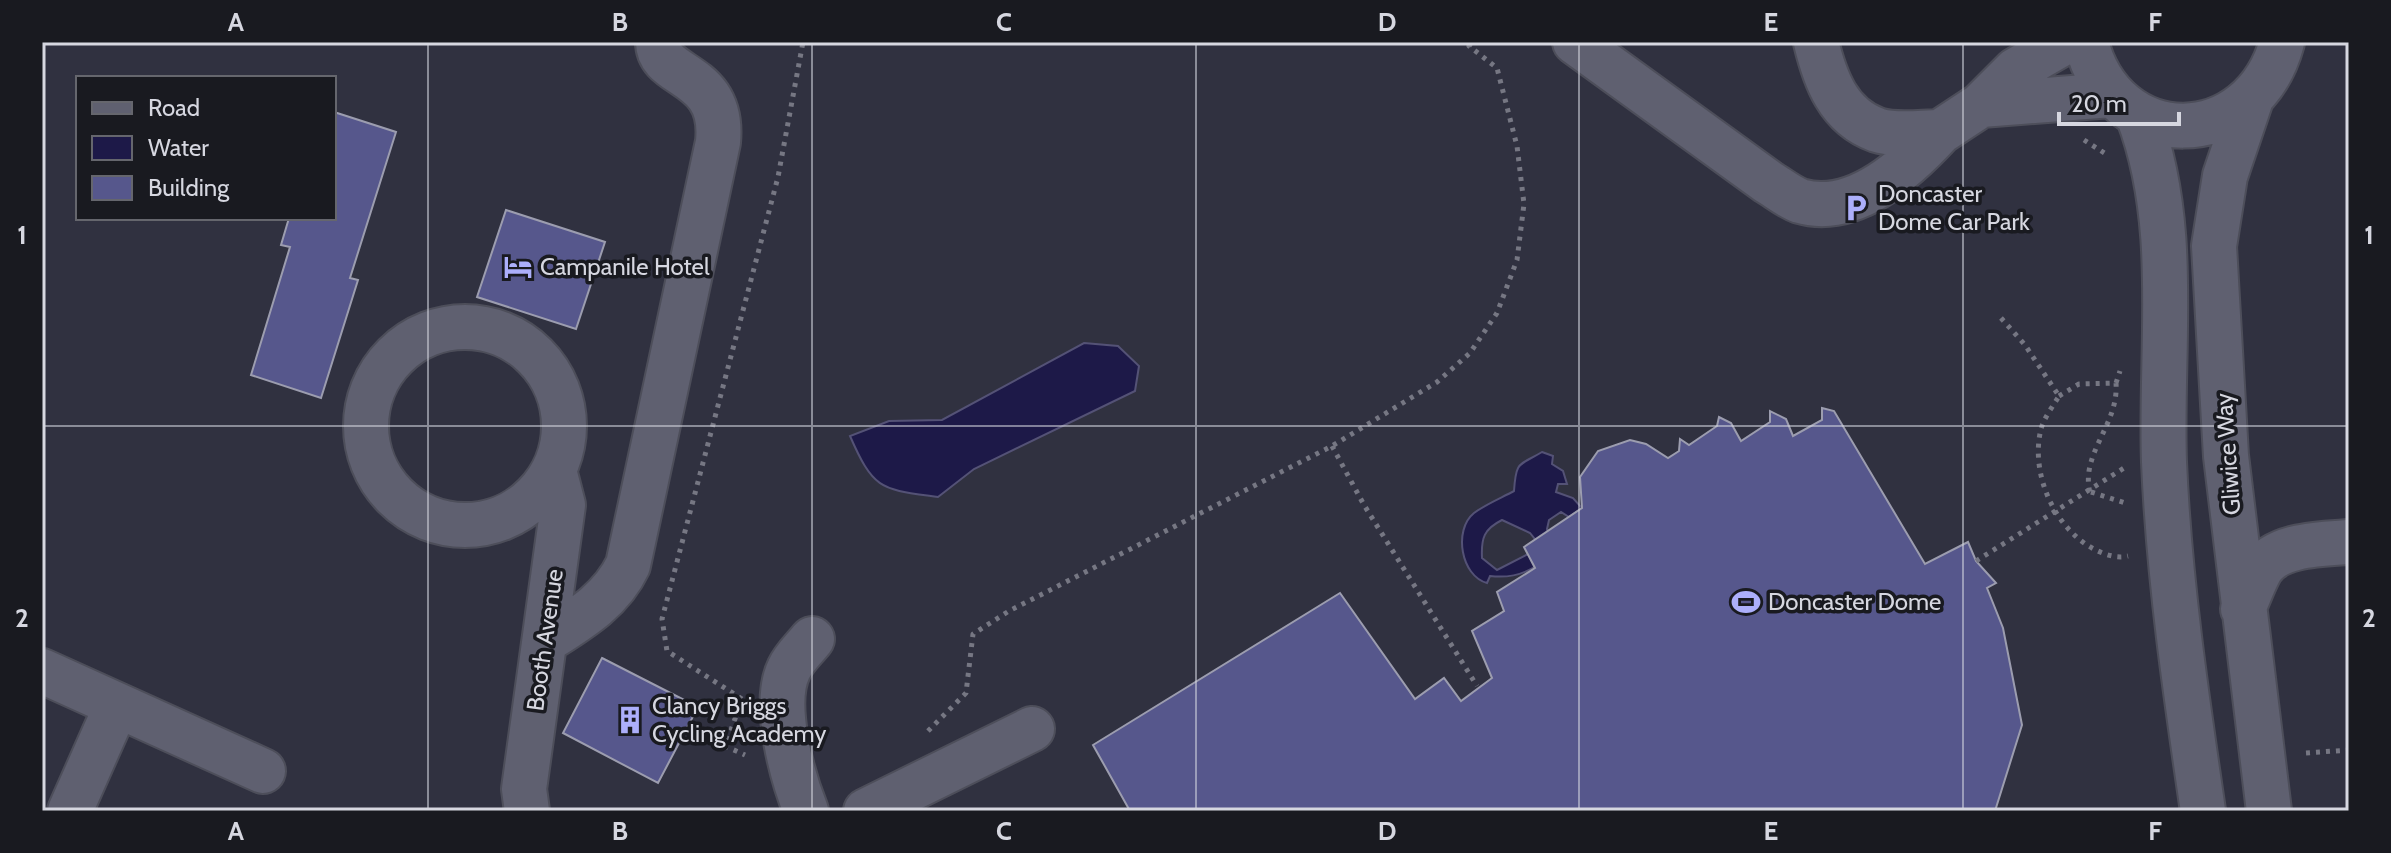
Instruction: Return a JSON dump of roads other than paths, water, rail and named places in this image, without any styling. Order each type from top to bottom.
[{"type":"street","points":[[545,641],[604,599],[618,586],[628,565],[718,142],[720,120],[714,100],[664,60],[658,42]]},
{"type":"street","points":[[1575,42],[1768,182],[1799,201],[1826,205],[1851,199],[1913,162],[1940,132],[1981,105],[2016,70],[2065,42]]},
{"type":"street","points":[[1816,42],[1833,94],[1847,112],[1878,130],[1940,132]]},
{"type":"street","points":[[2086,42],[2092,65],[2124,105],[2152,151],[2162,197],[2164,460],[2170,567],[2203,811]]},
{"type":"street","points":[[1981,105],[2045,100],[2124,105],[2171,125],[2206,123],[2226,116],[2251,99],[2275,68],[2282,42]]},
{"type":"street","name":"Gliwice Way","points":[[2251,99],[2225,176],[2214,246],[2226,456],[2269,811]]},
{"type":"street","name":"Booth Avenue","points":[[527,811],[524,789],[563,505],[554,470],[564,439],[562,406],[551,377],[531,351],[503,335],[472,327],[439,330],[410,343],[386,365],[371,394],[365,426],[371,459],[387,488],[411,510],[442,523],[476,525],[497,519],[535,497],[554,470]]},
{"type":"street","points":[[2243,609],[2262,568],[2274,555],[2321,544],[2349,542]]},
{"type":"street","points":[[799,794],[782,720],[788,670],[812,639]]},
{"type":"street","points":[[42,671],[263,771]]},
{"type":"street","points":[[70,811],[117,705]]},
{"type":"street","points":[[866,811],[1032,729]]},
{"type":"water","points":[[1084,343],[1118,346],[1139,366],[1135,391],[974,469],[938,497],[891,489],[882,484],[866,468],[850,436],[889,421],[942,420]]},
{"type":"water","points":[[1542,452],[1553,456],[1552,464],[1563,471],[1567,484],[1558,484],[1556,492],[1573,498],[1582,508],[1569,517],[1561,512],[1549,520],[1547,529],[1553,551],[1540,564],[1516,575],[1490,576],[1487,583],[1478,579],[1471,572],[1463,552],[1467,521],[1474,513],[1514,491],[1520,465]],"holes":[[[1502,520],[1530,533],[1538,543],[1536,550],[1497,570],[1482,558],[1485,535]]]},
{"type":"place","name":"Doncaster Dome Car Park","points":[[1856,208]]},
{"type":"place","name":"Campanile Hotel","points":[[518,267]]},
{"type":"place","name":"Doncaster Dome","points":[[1746,602]]},
{"type":"place","name":"Clancy Briggs Cycling Academy","points":[[630,720]]}]
